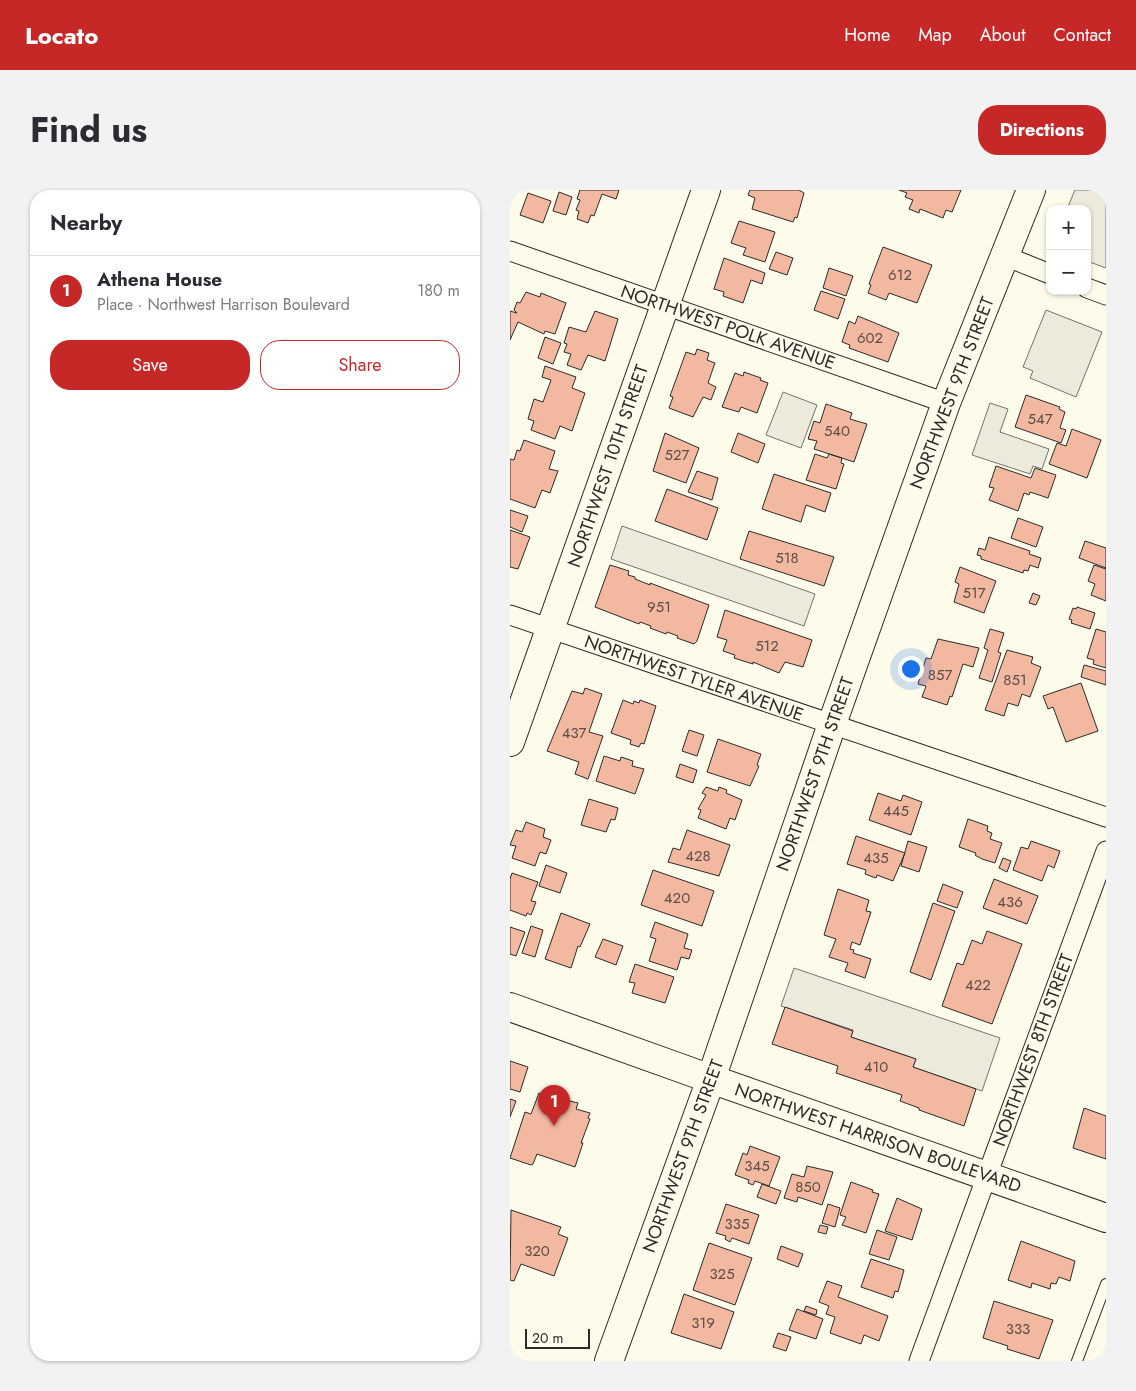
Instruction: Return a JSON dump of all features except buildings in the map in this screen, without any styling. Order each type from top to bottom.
[{"type":"main road","name":"NORTHWEST 10TH STREET","points":[[510,742],[706,190]]},
{"type":"main road","name":"NORTHWEST 9TH STREET","points":[[609,1361],[711,1079],[832,724],[946,403],[1032,190]]},
{"type":"main road","name":"NORTHWEST HARRISON BOULEVARD","points":[[510,1006],[1106,1218]]},
{"type":"street","name":"NORTHWEST POLK AVENUE","points":[[510,250],[946,403]]},
{"type":"street","points":[[1005,256],[1046,272]]},
{"type":"street","points":[[1091,289],[1106,295]]},
{"type":"street","name":"NORTHWEST TYLER AVENUE","points":[[510,615],[1106,817]]},
{"type":"street","name":"NORTHWEST 8TH STREET","points":[[919,1361],[1106,851]]},
{"type":"lane","points":[[1077,1361],[1106,1284]]},
{"type":"shaded area","points":[[1075,190],[1106,190],[1106,268],[1091,262],[1091,205],[1069,205]]},
{"type":"shaded area","points":[[1046,310],[1102,332],[1076,397],[1030,378],[1033,371],[1023,367]]},
{"type":"shaded area","points":[[783,392],[817,405],[801,448],[766,435]]},
{"type":"shaded area","points":[[990,403],[1008,409],[1000,432],[1049,449],[1042,469],[1033,466],[1030,474],[972,455]]},
{"type":"shaded area","points":[[622,526],[815,594],[804,626],[611,559]]},
{"type":"shaded area","points":[[794,968],[1000,1038],[982,1091],[913,1067],[916,1059],[851,1037],[853,1030],[781,1006]]},
{"type":"place","name":"Athena House","points":[[554,1126]]}]
